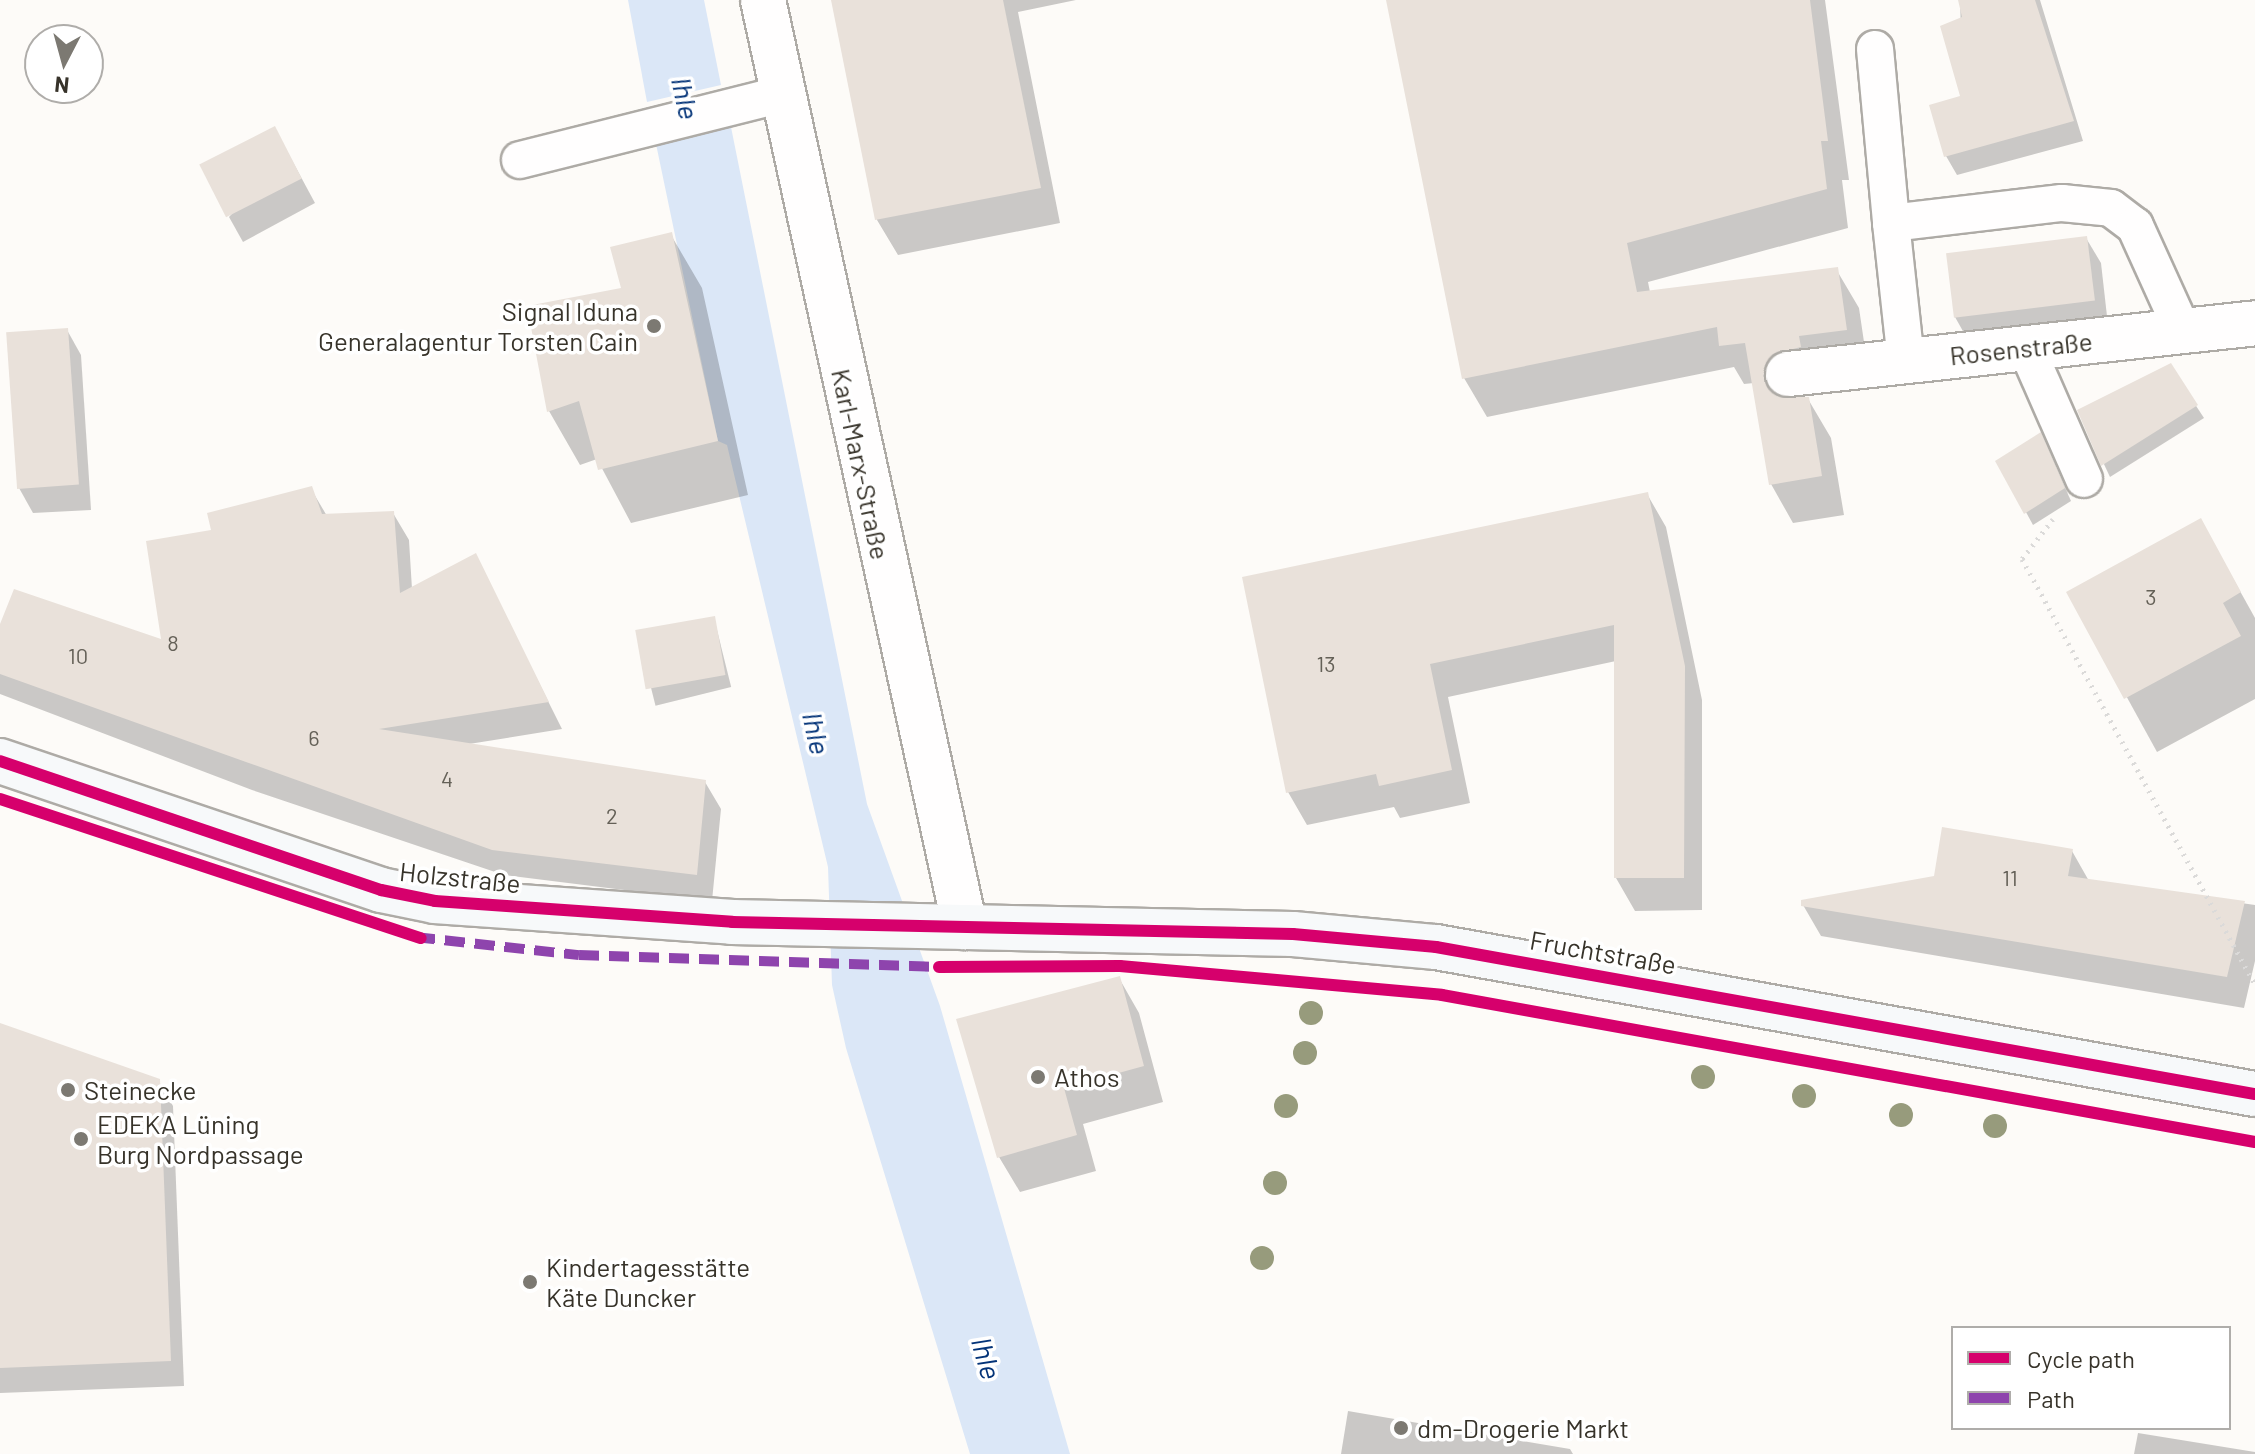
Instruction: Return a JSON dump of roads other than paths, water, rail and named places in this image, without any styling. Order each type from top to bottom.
[{"type":"street","name":"Karl-Marx-Straße","points":[[763,0],[950,927]]},
{"type":"street","name":"Rosenstraße","points":[[1788,374],[2255,323]]},
{"type":"street","name":"Holzstraße","points":[[0,761],[381,890],[435,901],[809,924],[950,927]]},
{"type":"street","name":"Fruchtstraße","points":[[950,927],[1293,934],[1436,947],[2255,1094]]},
{"type":"lane","points":[[1875,49],[1906,361]]},
{"type":"lane","points":[[520,160],[652,122],[783,94]]},
{"type":"lane","points":[[1891,223],[2062,203],[2111,208],[2135,226],[2153,255],[2183,332]]},
{"type":"lane","points":[[2026,347],[2084,479]]},
{"type":"water","points":[[628,0],[704,0],[721,85],[647,102]]},
{"type":"water","name":"Ihle","points":[[731,127],[867,804],[940,1006],[1070,1454],[970,1454],[846,1048],[832,985],[828,867],[727,445],[718,441],[656,144]]},
{"type":"place","name":"Signal Iduna Generalagentur Torsten Cain","points":[[654,326]]},
{"type":"place","name":"Athos","points":[[1038,1077]]},
{"type":"place","name":"Steinecke","points":[[68,1090]]},
{"type":"place","name":"EDEKA Lüning Burg Nordpassage","points":[[81,1139]]},
{"type":"place","name":"Kindertagesstätte Käte Duncker","points":[[530,1282]]},
{"type":"place","name":"dm-Drogerie Markt","points":[[1401,1428]]}]
